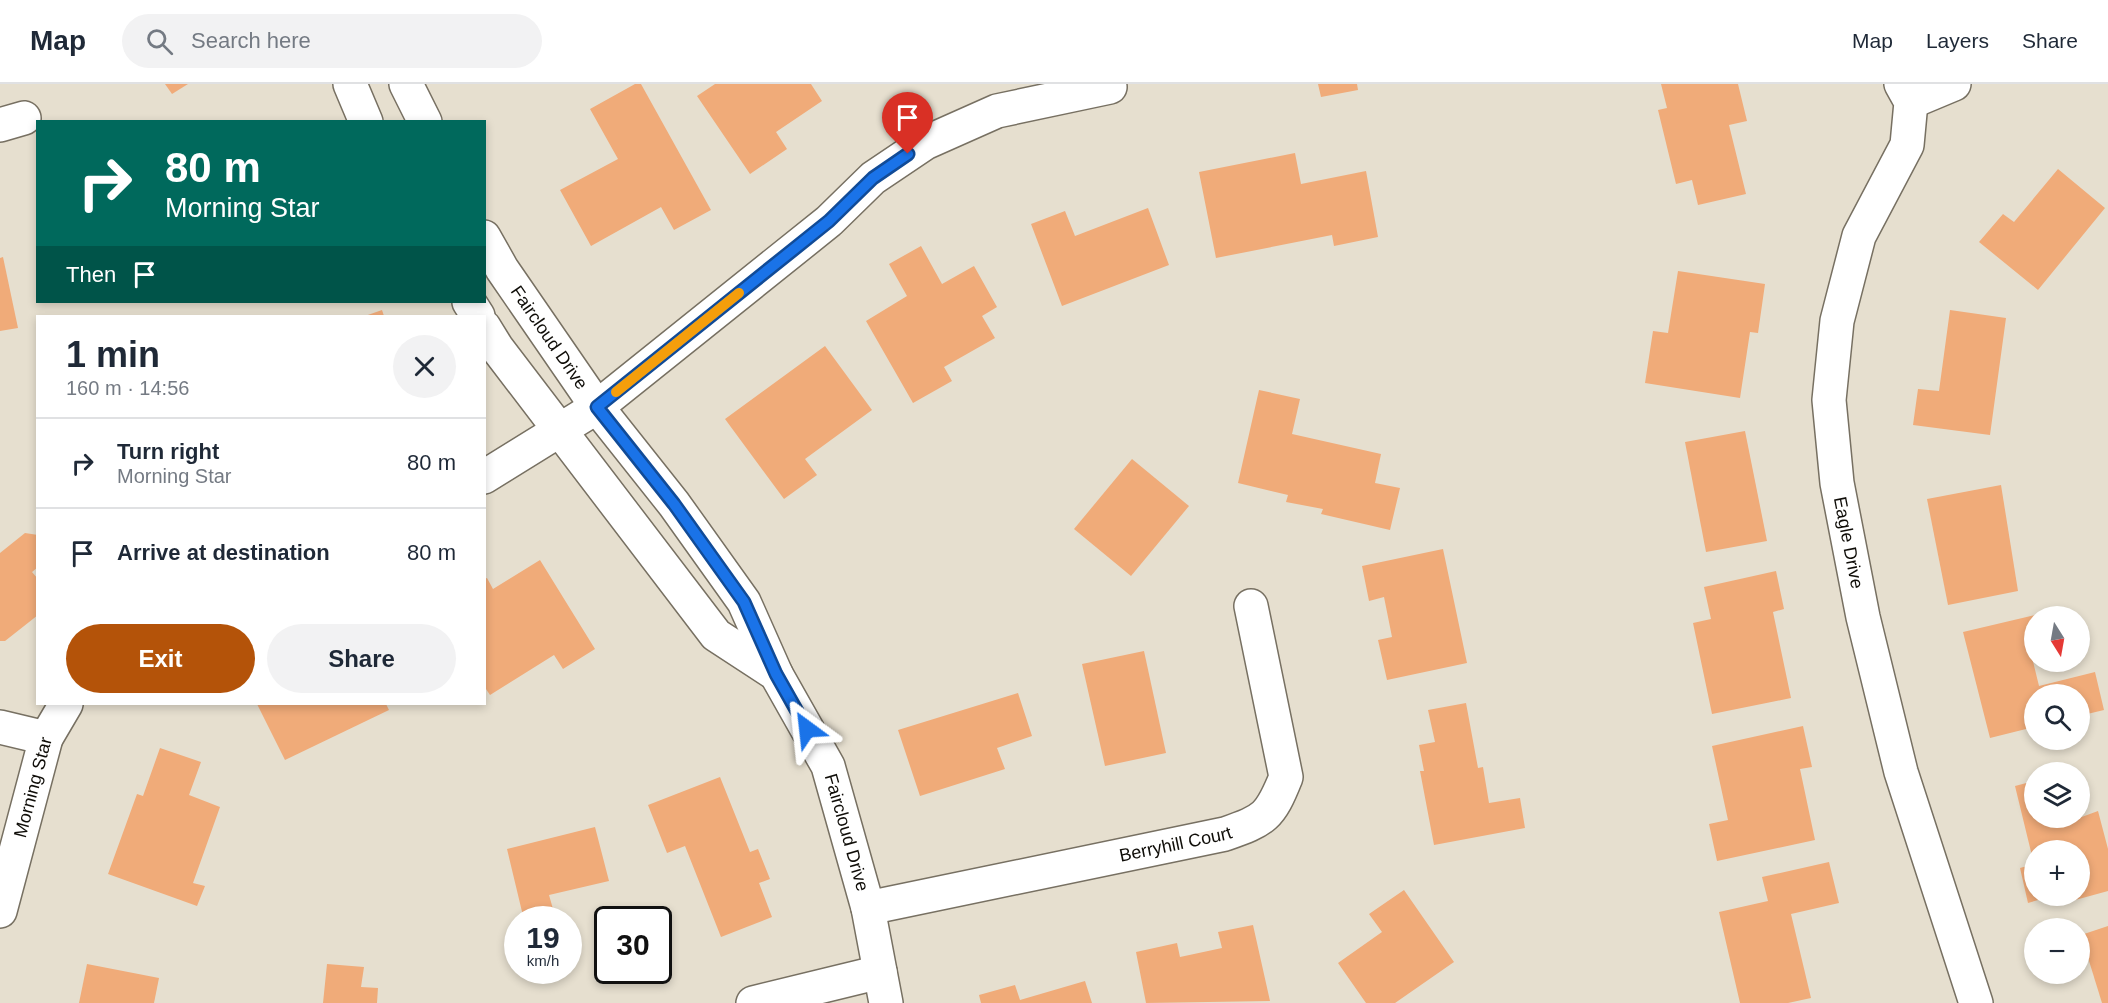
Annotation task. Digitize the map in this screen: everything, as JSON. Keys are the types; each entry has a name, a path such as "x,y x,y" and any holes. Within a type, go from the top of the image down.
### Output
{"street":[{"path":"350,84 365,120"},
{"path":"406,84 424,120"},
{"path":"1906,93 1954,84"},
{"path":"486,476 597,407 829,221 873,178 926,143 997,111 1110,87"},
{"name":"Eagle Drive","path":"1906,93 1907,145 1859,236 1836,321 1829,400 1837,483 1863,617 1901,772 1976,1003"},
{"name":"Faircloud Drive","path":"486,241 502,269 597,407 674,504 744,602 776,674 828,766 868,908 883,987"},
{"name":"Faircloud Drive","path":"486,330 497,348 716,635 776,674"},
{"name":"Berryhill Court","path":"868,908 1225,834 1260,821 1276,803 1286,777 1251,606"},
{"name":"Morning Star","path":"0,911 46,738 65,705"},
{"path":"0,727 46,738"},
{"path":"753,1003 883,987"}],"building":[{"path":"165,84 188,84 172,94"},
{"path":"635,84 641,84 711,210 674,230 661,207 591,246 560,190 618,159 590,109"},
{"path":"715,84 811,84 822,101 776,132 787,149 750,174 697,96"},
{"path":"1318,84 1357,84 1358,90 1321,97"},
{"path":"1661,84 1738,84 1747,121 1729,125 1746,194 1698,205 1692,180 1676,184 1658,110 1667,108"},
{"path":"1295,153 1301,184 1366,171 1378,237 1334,246 1332,235 1216,258 1199,172"},
{"path":"2058,169 2105,208 2038,290 1979,242 2003,214 2014,222"},
{"path":"1148,208 1169,265 1062,306 1031,224 1065,211 1075,236"},
{"path":"921,246 942,284 974,266 997,307 982,316 995,338 944,367 952,381 913,403 866,321 907,296 889,264"},
{"path":"3,257 18,328 0,331 0,258"},
{"path":"1678,271 1765,284 1758,333 1750,332 1740,398 1645,383 1653,331 1668,333"},
{"path":"382,310 384,315 368,315"},
{"path":"1950,310 2006,318 1990,435 1913,425 1918,389 1939,391"},
{"path":"825,346 872,410 805,459 817,475 784,499 725,419"},
{"path":"1259,390 1300,399 1292,434 1381,454 1375,483 1400,488 1390,530 1321,514 1323,509 1286,502 1288,495 1238,483"},
{"path":"1745,431 1767,541 1706,552 1685,442"},
{"path":"1132,459 1189,506 1131,576 1074,529"},
{"path":"2001,485 2018,591 1948,605 1927,499"},
{"path":"25,533 36,535 36,569 32,572 36,577 36,617 5,641 0,641 0,553"},
{"path":"1443,549 1467,663 1387,680 1378,640 1392,637 1384,597 1369,601 1362,566"},
{"path":"540,560 595,649 563,669 554,655 490,695 486,689 486,578 493,589"},
{"path":"1776,571 1784,609 1773,612 1791,698 1712,714 1693,623 1711,619 1704,587"},
{"path":"2024,618 2024,672 2036,672 2039,684 2024,684 2024,730 1990,738 1963,632"},
{"path":"1144,651 1166,753 1105,766 1082,664"},
{"path":"2095,672 2104,710 2090,713 2090,684 2047,684"},
{"path":"1018,693 1032,736 997,748 1005,769 920,796 898,730"},
{"path":"1466,703 1478,768 1483,767 1489,803 1520,798 1525,828 1434,845 1420,771 1424,771 1419,745 1435,742 1428,710"},
{"path":"258,705 386,705 389,710 285,760"},
{"path":"1803,726 1812,767 1800,769 1815,840 1717,861 1709,824 1728,820 1712,746"},
{"path":"160,748 201,762 189,795 220,807 193,883 205,886 197,906 108,874 137,794 143,796"},
{"path":"720,777 750,852 758,849 770,879 759,883 772,917 721,937 685,846 667,853 648,805"},
{"path":"2024,784 2024,823 2015,786"},
{"path":"2098,811 2108,849 2108,891 2090,896 2090,840 2028,840 2025,828 2090,828 2090,814"},
{"path":"595,827 609,881 549,895 552,906 521,906 507,849"},
{"path":"1829,862 1839,903 1791,914 1811,998 1788,1003 1740,1003 1719,912 1768,901 1762,877"},
{"path":"2024,867 2024,886 2020,868"},
{"path":"1404,890 1454,962 1395,1003 1366,1003 1338,963 1382,932 1369,914"},
{"path":"1253,925 1270,1001 1146,1003 1136,952 1177,943 1180,957 1222,948 1218,932"},
{"path":"2108,926 2108,1003 2102,1003 2090,964 2090,932"},
{"path":"87,964 159,978 154,1003 79,1003"},
{"path":"327,964 364,967 361,987 378,988 377,1003 323,1003"},
{"path":"1085,981 1092,1003 981,1003 979,995 1015,985 1020,1000"}],"slow traffic":[{"path":"616,392 739,293"}],"route":[{"path":"807,729 776,674 744,602 674,504 597,407 829,221 873,178 908,154"}]}
